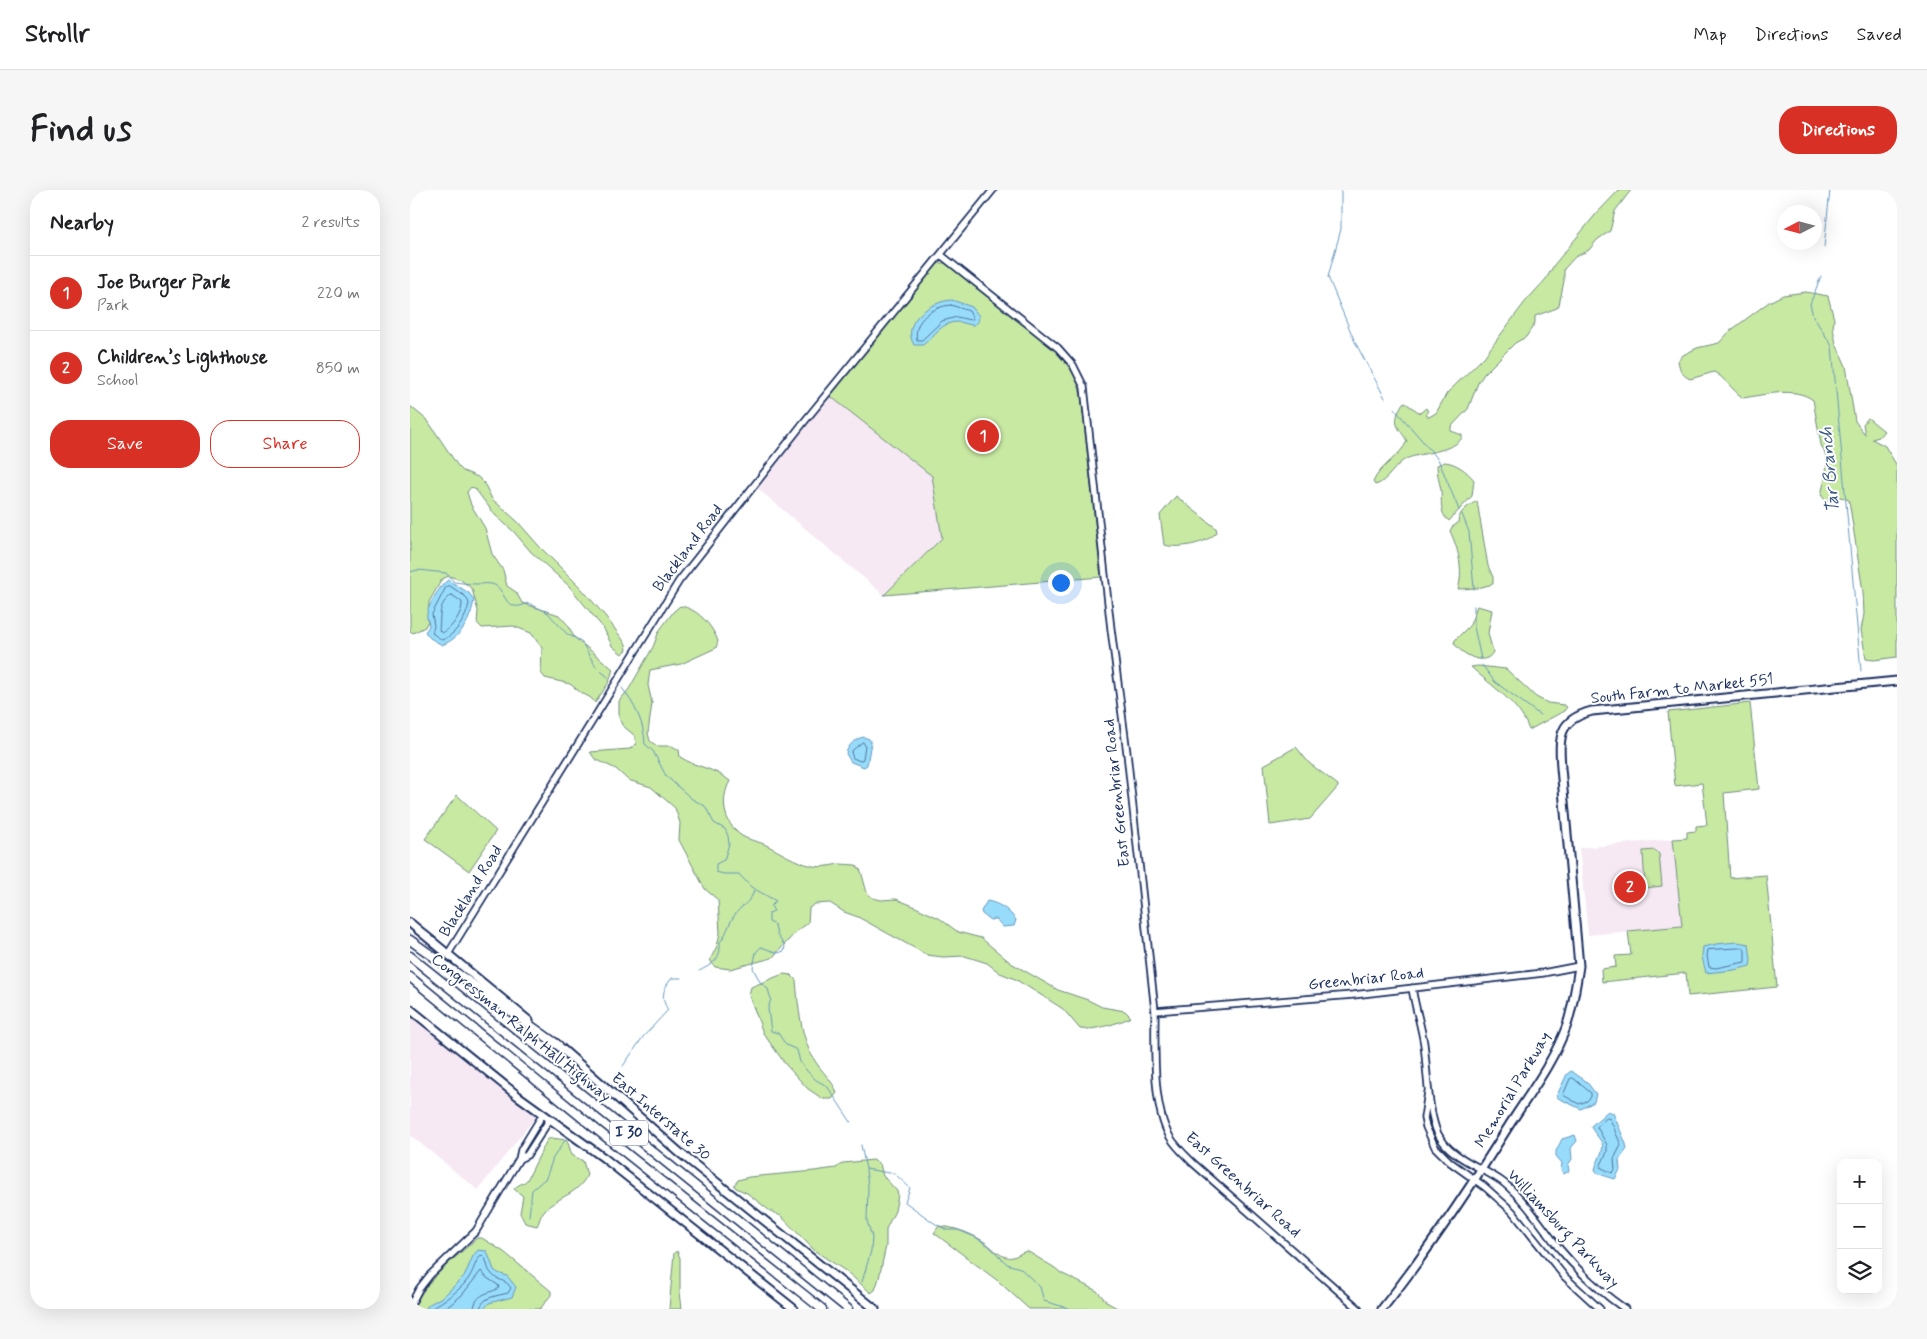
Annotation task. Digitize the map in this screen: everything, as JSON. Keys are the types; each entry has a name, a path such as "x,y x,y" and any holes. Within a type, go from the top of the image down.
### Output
{"highway":[{"path":"410,940 558,1045"},
{"name":"Congressman Ralph Hall Highway","path":"410,956 848,1309"},
{"name":"Congressman Ralph Hall Highway","path":"410,977 597,1130 822,1309"}],"main road":[{"name":"South Farm to Market 551","path":"1579,966 1560,749 1560,738 1568,722 1579,715 1592,711 1897,681"},
{"name":"East Interstate 30","path":"410,923 558,1045 680,1152 875,1309"},
{"name":"Memorial Parkway","path":"1475,1180 1558,1046 1575,995 1579,966"},
{"path":"410,1008 518,1096 604,1158 794,1309"},
{"path":"1382,1309 1412,1272 1475,1180"}],"street":[{"name":"Blackland Road","path":"448,954 679,581 804,422 993,190"},
{"name":"East Greenbriar Road","path":"941,255 1058,348 1073,365 1084,387 1155,1011 1154,1030 1158,1098 1162,1119 1170,1137 1193,1163 1359,1309"},
{"name":"Greenbriar Road","path":"1155,1011 1344,996 1543,973 1579,966"},
{"path":"1412,988 1422,1032 1428,1085"},
{"name":"Williamsburg Parkway","path":"1428,1085 1433,1122 1444,1142 1463,1159 1482,1168 1517,1195 1534,1213 1580,1272 1604,1295 1625,1309"},
{"name":"Williamsburg Parkway","path":"1428,1085 1424,1118 1430,1137 1442,1154 1512,1211 1565,1278 1600,1309"},
{"path":"520,1160 521,1150 543,1114"},
{"path":"410,1306 419,1289 430,1275 476,1231 520,1160 527,1155 550,1119"}],"shaded area":[{"path":"830,396 932,475 942,538 884,595 757,488"},
{"path":"1673,839 1682,926 1588,935 1579,848"},
{"path":"410,1015 537,1115 478,1190 410,1135"}],"green space":[{"path":"1619,190 1631,190 1615,211 1610,231 1597,240 1589,250 1575,257 1564,269 1564,281 1557,308 1535,316 1535,323 1526,337 1515,343 1484,374 1478,383 1468,409 1451,427 1451,431 1462,435 1462,438 1445,449 1408,458 1399,464 1383,481 1375,485 1373,482 1376,476 1400,452 1407,441 1398,428 1396,421 1403,403 1420,413 1426,408 1428,412 1426,415 1429,417 1436,413 1447,393 1484,357 1525,302 1546,279 1554,265 1596,214"},
{"path":"940,263 946,263 1056,349 1072,370 1081,395 1101,577 884,595 942,538 932,476 830,396 935,266"},
{"path":"1806,292 1828,296 1834,319 1833,328 1836,344 1846,366 1855,421 1865,435 1863,424 1868,418 1884,431 1879,437 1872,439 1885,446 1897,466 1897,657 1874,660 1866,659 1861,630 1864,614 1863,592 1849,500 1841,497 1826,501 1821,495 1826,474 1827,458 1821,445 1813,400 1797,393 1788,392 1743,398 1722,377 1714,372 1690,379 1683,374 1678,361 1683,355 1697,348 1719,343 1730,331 1769,302 1783,295"},
{"path":"410,406 428,421 458,466 463,471 478,477 484,483 492,499 517,521 581,588 626,644 627,650 622,654 612,646 604,629 569,586 531,552 514,532 495,515 476,490 471,487 467,492 471,505 485,528 492,554 503,570 507,586 516,592 522,603 559,615 568,625 574,637 613,669 609,682 595,703 591,698 570,684 545,678 541,673 542,648 531,633 513,626 482,628 477,623 478,611 472,589 461,580 449,576 442,579 429,602 428,621 425,627 413,633 410,631"},
{"path":"1445,462 1461,468 1474,480 1472,496 1449,521 1442,511 1437,468 1437,465"},
{"path":"1176,496 1216,528 1217,532 1207,540 1185,546 1164,545 1160,515"},
{"path":"1477,501 1488,566 1493,577 1493,584 1478,588 1458,589 1460,582 1459,559 1450,531 1458,523 1458,519 1464,510"},
{"path":"680,606 692,610 703,618 712,629 718,641 716,648 681,664 650,670 648,685 652,703 648,733 650,741 657,746 672,746 679,750 680,757 724,776 730,781 724,803 727,818 736,831 744,837 813,866 856,865 861,871 867,893 873,898 881,900 896,899 911,905 939,918 958,932 981,938 1011,963 1058,990 1102,1007 1125,1011 1131,1017 1106,1026 1080,1029 1063,1009 1015,979 1000,973 987,963 965,956 943,957 927,955 830,903 815,904 809,908 808,923 796,932 772,958 730,969 715,967 710,960 717,946 720,933 718,900 705,889 679,840 680,823 675,808 651,787 628,780 616,769 595,759 590,752 630,749 636,744 635,736 622,725 619,718 619,701 629,689 653,647 659,631"},
{"path":"1477,606 1492,610 1488,633 1493,652 1485,659 1473,658 1467,655 1454,643 1470,625"},
{"path":"1471,667 1506,669 1536,697 1548,703 1567,707 1564,711 1529,730 1525,720 1512,703"},
{"path":"1750,703 1759,789 1724,793 1730,878 1766,875 1777,987 1688,996 1686,973 1602,982 1601,969 1616,967 1615,956 1631,955 1628,931 1682,926 1673,839 1687,838 1687,832 1696,831 1696,826 1707,825 1702,783 1675,786 1668,712"},
{"path":"1296,747 1309,763 1338,785 1338,787 1310,819 1270,825 1264,765"},
{"path":"457,795 496,831 469,871 425,839"},
{"path":"1655,850 1659,854 1662,886 1645,888 1643,851"},
{"path":"783,974 791,975 796,980 801,1022 806,1043 810,1053 837,1093 832,1099 823,1099 808,1089 786,1065 763,1033 749,995 751,987"},
{"path":"551,1138 567,1140 572,1155 583,1161 587,1175 578,1187 544,1211 537,1226 525,1223 520,1213 523,1196 514,1189 527,1180 547,1140"},
{"path":"873,1160 880,1164 883,1176 897,1191 898,1195 895,1211 886,1229 886,1246 879,1278 875,1290 871,1293 847,1272 815,1251 781,1216 770,1211 734,1185 738,1180 749,1177 836,1168 843,1163"},
{"path":"939,1226 973,1235 1005,1256 1013,1257 1027,1251 1061,1273 1097,1291 1108,1303 1119,1309 1029,1309 998,1281 934,1233"},
{"path":"477,1238 482,1238 504,1252 551,1291 551,1295 540,1309 414,1309 419,1298 433,1279"},
{"path":"677,1251 680,1258 682,1309 669,1309 674,1253"}],"water":[{"path":"952,300 972,307 979,316 978,322 974,325 957,322 947,324 923,345 914,345 911,328 920,314 936,304"},
{"path":"448,580 469,593 474,600 468,621 460,633 442,645 430,638 425,632 429,626 427,616 430,605"},
{"path":"864,737 871,742 867,765 864,767 851,762 846,754 852,743"},
{"path":"987,901 1000,905 1010,913 1016,920 1014,926 1003,927 996,919 990,920 982,914 981,911"},
{"path":"1737,942 1749,944 1750,966 1706,973 1702,957 1703,947"},
{"path":"1571,1071 1586,1081 1596,1094 1594,1102 1581,1109 1558,1098 1557,1095 1567,1074"},
{"path":"1608,1111 1613,1113 1627,1149 1619,1160 1620,1170 1615,1179 1599,1174 1595,1170 1603,1146 1591,1126"},
{"path":"1575,1135 1577,1141 1571,1148 1572,1159 1568,1165 1569,1171 1564,1174 1561,1170 1562,1163 1556,1156 1556,1151 1562,1139"},
{"path":"478,1250 487,1251 494,1270 507,1276 516,1287 512,1297 489,1303 484,1309 426,1309 428,1305 444,1296 465,1275 473,1256"}],"waterway":[{"path":"1341,190 1341,229 1328,277 1355,342 1385,398"},
{"name":"Tar Branch","path":"1824,247 1830,190"},
{"name":"Tar Branch","path":"1821,276 1810,304 1813,316 1832,346 1861,671"},
{"path":"1393,407 1438,459 1459,510"},
{"path":"1462,514 1469,532 1474,589"},
{"path":"410,572 418,570 446,573 454,582 491,584 496,586 509,603 514,606 528,603 547,612 567,634 581,641 596,667 608,677"},
{"path":"1474,606 1474,627 1481,659"},
{"path":"1482,665 1495,682 1540,715"},
{"path":"622,688 638,714 643,728 645,744 653,751 666,776 692,799 705,806 714,823 725,829 729,844 724,860 716,864 716,872 739,874 751,887 776,901 771,906 774,911 769,913 769,922 775,925 777,935 785,946 784,951 778,953 761,947 756,952 753,968 760,982 768,989 771,999 768,1009 771,1031 778,1033 786,1045 797,1050 800,1062 816,1080 827,1086 851,1122"},
{"path":"699,971 715,961 719,953 720,942 732,919 751,898 754,890"},
{"path":"623,1066 643,1037 668,1010 663,997 669,982 672,978 681,978"},
{"path":"529,1216 532,1190 546,1178 553,1158 568,1136"},
{"path":"861,1145 866,1169 895,1174 910,1188 905,1202 937,1225 947,1230 958,1230 975,1237 989,1246 1007,1264 1020,1268 1040,1287 1044,1301 1071,1309"},
{"path":"862,1282 871,1251 872,1237 867,1221 868,1186 866,1170"}],"place":[{"name":"Joe Burger Park","path":"983,436"},
{"name":"Children’s Lighthouse","path":"1630,887"}]}
